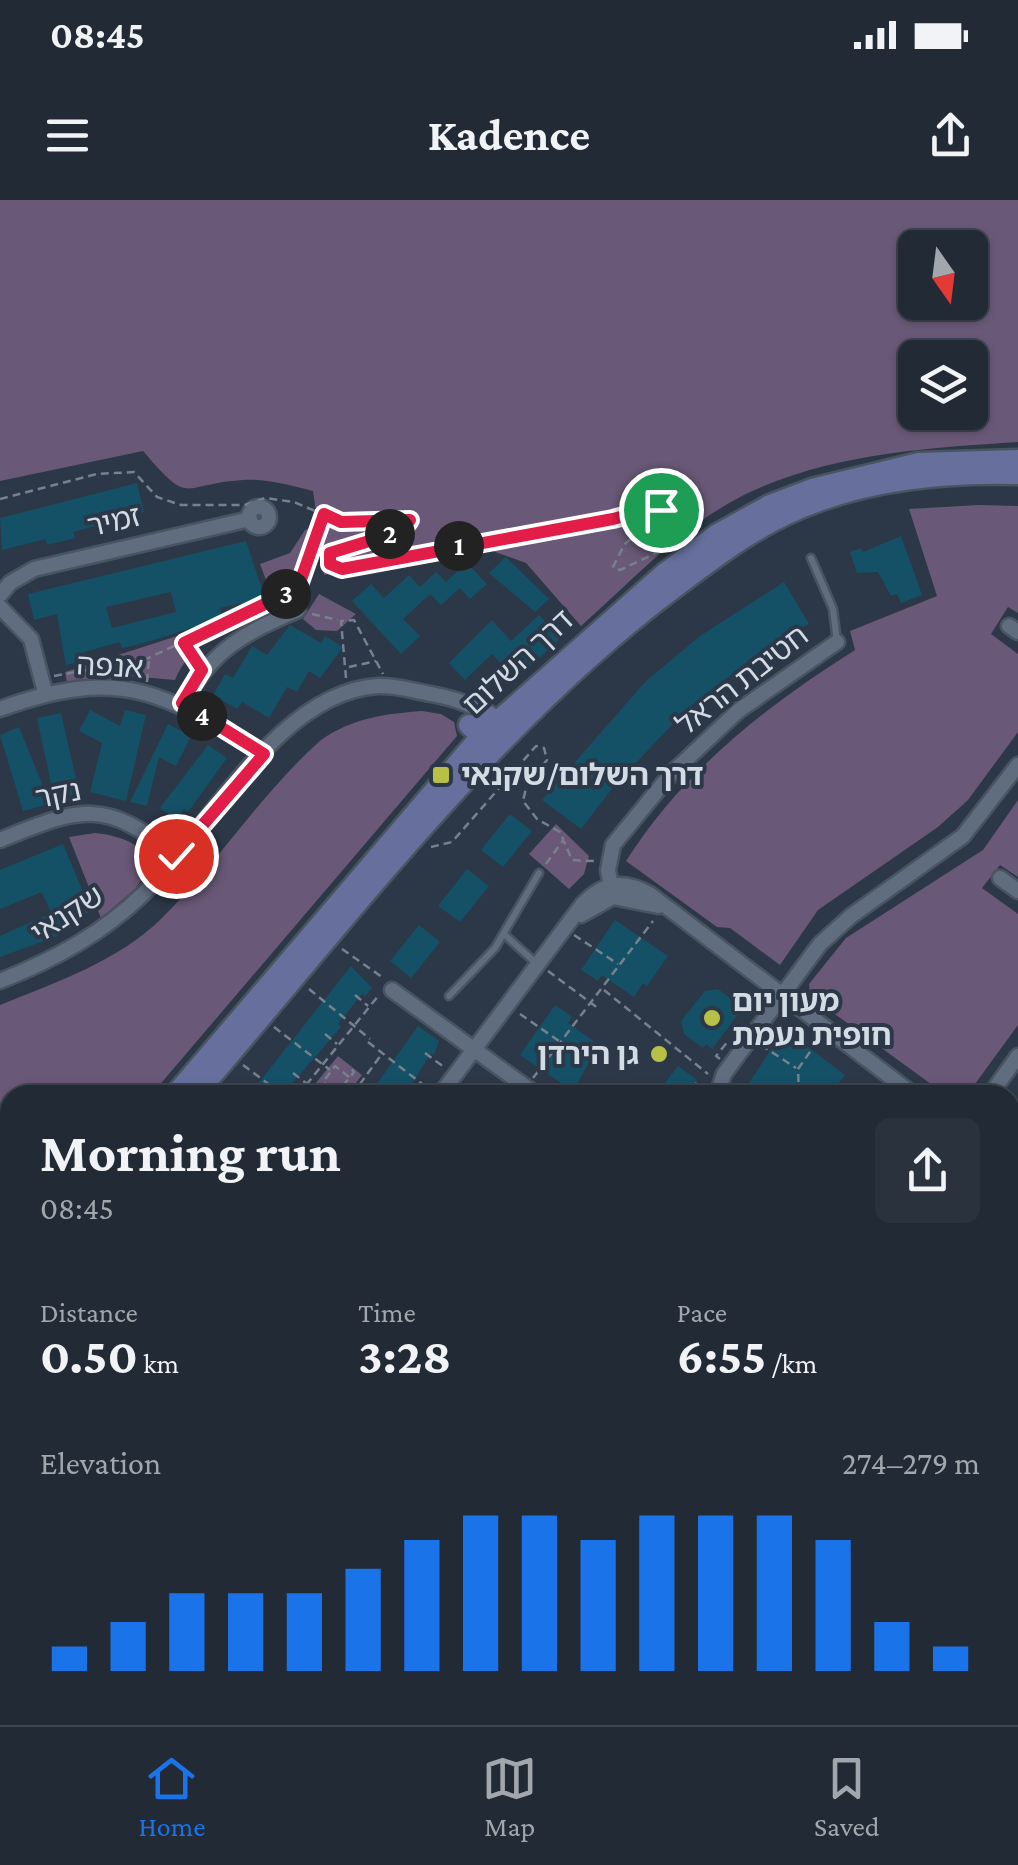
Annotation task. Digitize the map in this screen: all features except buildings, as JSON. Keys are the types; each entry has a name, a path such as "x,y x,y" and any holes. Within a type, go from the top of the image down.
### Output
{"street":[{"name":"דרך השלום","path":"184,1085 486,727 664,572 716,535 770,505 889,468 956,460 1018,460"},
{"name":"דרך השלום","path":"203,1085 486,727 581,664 737,540 777,518 817,501 922,476 1018,474"},
{"name":"זמיר","path":"0,595 10,583 34,569 250,520"},
{"path":"0,606 31,639 44,686"},
{"path":"182,703 202,670 227,645 298,610"},
{"name":"חטיבת הראל","path":"612,891 608,866 615,842 670,774 738,711 837,642"},
{"name":"אנפה","path":"0,709 44,686 146,693 182,703 264,754"},
{"name":"שקנאי","path":"0,981 96,932 140,896 304,714 354,690 404,687 434,695 486,727"},
{"path":"716,1085 820,944 851,916 963,836 1018,765"},
{"name":"נקר","path":"0,840 72,814 107,814 140,826 176,856"},
{"path":"1000,878 1018,890"},
{"path":"441,1085 589,897 638,888 901,1085"},
{"path":"387,988 524,1085"},
{"path":"997,1085 1018,1056"}],"lane":[{"name":"חטיבת הראל","path":"811,558 833,609 837,642"},
{"path":"449,996 504,935 539,873"},
{"path":"504,935 538,964"}],"path":[{"path":"0,499 98,474 134,472 157,497 180,505 245,505 265,498 294,502 341,522 403,518 411,523 402,531 332,552 330,564 339,569 613,519 657,507 660,512 624,545 614,569 678,545"},
{"path":"44,686 150,658 298,588 324,514"},
{"path":"298,610 341,621 354,620 378,660 348,668 341,621"},
{"path":"184,643 202,670"},
{"path":"146,693 150,658"},
{"path":"431,847 452,842 536,746 544,748 547,760 527,784 523,802 564,838 572,860 600,861"},
{"path":"539,873 564,838"},
{"path":"535,1085 560,1042 664,907"},
{"path":"566,930 619,964"},
{"path":"294,1073 307,1084 387,988 342,949"},
{"path":"538,964 600,1009"},
{"path":"308,988 382,1053 425,1085"},
{"path":"602,988 654,1028 653,1034 713,1078"},
{"path":"355,996 370,1007"},
{"path":"506,1004 560,1042"},
{"path":"645,1021 651,1014"},
{"path":"274,1027 331,1071"},
{"path":"798,1085 798,1069 828,1027"},
{"path":"324,1034 338,1045"},
{"path":"751,1037 798,1069"},
{"path":"359,1085 382,1053"},
{"path":"425,1053 445,1068"},
{"path":"242,1064 270,1085"},
{"path":"327,1085 323,1082 335,1066 349,1078"},
{"path":"343,1085 354,1072 350,1066"}],"shaded area":[{"path":"0,200 1018,200 1018,442 877,456 774,482 698,523 581,626 526,563 456,538 324,575 320,547 307,587 215,635 185,662 175,680 129,676 67,682 65,672 221,622 272,596 260,564 290,553 305,530 318,525 313,491 251,480 187,488 170,480 143,451 0,481"},
{"path":"1018,506 1018,613 1008,607 991,634 1018,654 1018,732 968,800 938,827 818,910 780,965 730,928 717,927 626,861 673,798 728,743 855,650 850,631 937,596 909,509"},
{"path":"319,594 356,614 337,631 316,630 303,619"},
{"path":"441,714 454,722 457,736 160,1085 0,1085 0,1005 126,947 182,897 279,782 321,740 369,718"},
{"path":"1018,800 1018,877 1000,865 982,888 1018,914 1018,1025 974,1085 932,1085 817,1001 810,994 809,984 846,938 983,850"},
{"path":"556,824 589,856 584,874 569,889 529,854"},
{"path":"95,833 136,846 152,865 135,889 101,918 69,837"},
{"path":"338,1056 362,1075 354,1085 315,1084"}],"place":[{"name":"דרך השלום/שקנאי","path":"441,775"},
{"name":"מעון יום חופית נעמת","path":"712,1018"},
{"name":"גן הירדן","path":"659,1054"}],"route":[{"path":"176,856 264,754 182,703 202,670 184,643 298,588 324,514 341,522 410,520 402,531 330,553 330,564 342,569 613,519 657,507 661,510"}]}
